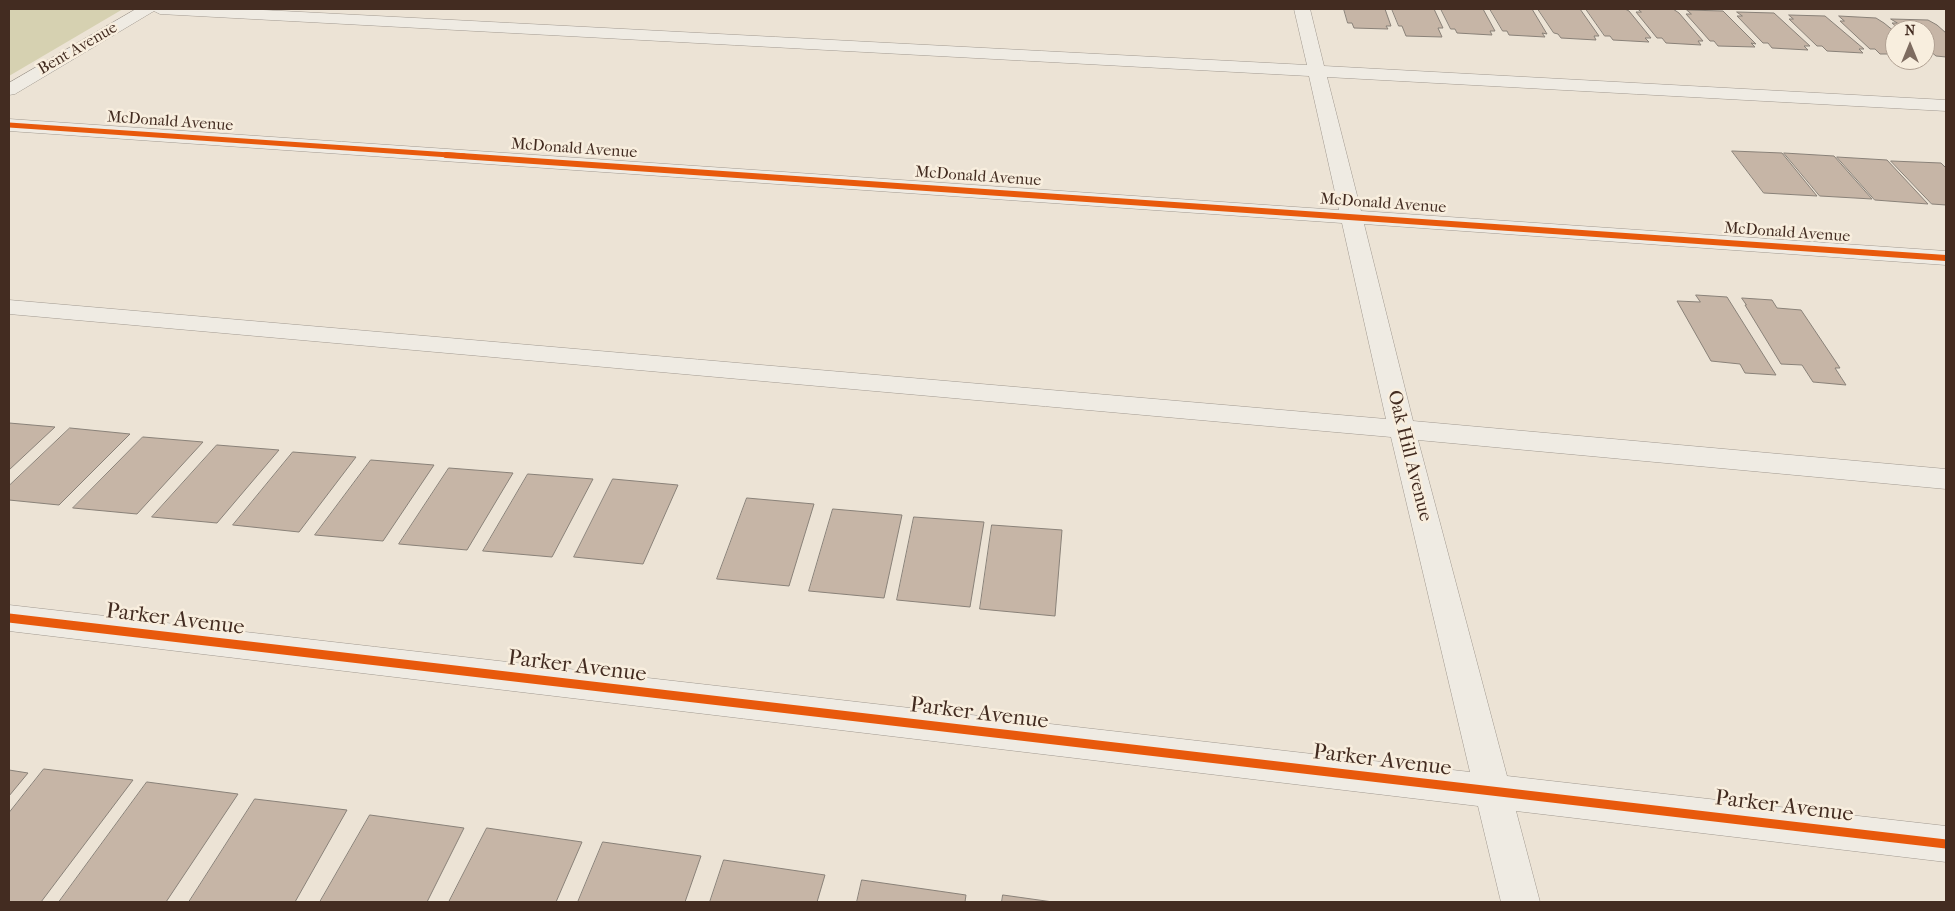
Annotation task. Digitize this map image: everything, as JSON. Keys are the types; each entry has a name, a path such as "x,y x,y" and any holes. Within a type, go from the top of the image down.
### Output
{"street":[{"name":"Bent Avenue","path":"9,90 146,9"},
{"path":"160,9 1946,104"},
{"name":"Oak Hill Avenue","path":"1302,9 1402,429 1520,902"},
{"name":"McDonald Avenue","path":"9,125 1946,258"},
{"path":"9,308 1402,429 1946,479"},
{"name":"Parker Avenue","path":"9,618 1946,844"}],"shaded area":[{"path":"9,9 123,9 9,76"}],"building":[{"path":"1344,9 1385,9 1391,26 1386,26 1388,29 1354,28 1352,23 1348,23"},
{"path":"1392,9 1434,9 1443,28 1438,28 1442,37 1406,36 1402,26 1399,26"},
{"path":"1441,9 1483,9 1495,31 1490,31 1492,35 1457,33 1455,29 1451,29"},
{"path":"1490,9 1532,9 1547,34 1542,33 1545,37 1509,35 1507,31 1503,31"},
{"path":"1538,9 1580,9 1599,36 1594,36 1596,40 1561,38 1558,34 1554,33"},
{"path":"1586,9 1625,9 1629,11 1651,38 1645,38 1649,42 1613,40 1610,36 1605,36"},
{"path":"1638,9 1673,9 1679,13 1703,41 1698,41 1701,45 1666,43 1662,38 1657,38 1636,12 1641,12"},
{"path":"1687,10 1723,11 1756,44 1751,43 1755,47 1718,46 1714,41 1710,41 1686,14 1691,14"},
{"path":"1737,12 1774,13 1810,46 1804,46 1808,50 1772,48 1768,43 1763,43 1737,16 1742,16"},
{"path":"1789,15 1825,16 1864,49 1859,49 1863,53 1827,51 1822,46 1817,46 1789,19 1793,19"},
{"path":"1839,16 1876,18 1884,23 1885,54 1880,54 1875,49 1870,49 1840,21 1844,21"},
{"path":"1891,19 1928,20 1892,20"},
{"path":"1935,24 1946,33 1946,57 1936,56"},
{"path":"1732,151 1782,153 1817,196 1764,193"},
{"path":"1784,153 1834,156 1872,199 1820,196"},
{"path":"1837,157 1887,160 1928,204 1875,200"},
{"path":"1891,161 1941,163 1946,168 1946,205 1932,204"},
{"path":"1696,295 1727,297 1776,375 1745,373 1740,364 1711,361 1677,301 1700,302"},
{"path":"1742,298 1772,300 1777,308 1801,310 1840,368 1835,368 1846,385 1813,382 1802,365 1781,364"},
{"path":"9,423 55,427 9,470"},
{"path":"70,428 130,434 59,505 9,500 9,486"},
{"path":"143,437 203,442 137,514 73,508"},
{"path":"217,445 279,450 217,523 152,517"},
{"path":"293,452 356,457 299,532 233,525"},
{"path":"371,460 434,465 383,541 315,535"},
{"path":"449,468 513,473 467,550 399,544"},
{"path":"528,474 593,479 552,557 483,551"},
{"path":"613,479 678,485 643,564 574,557"},
{"path":"747,498 814,504 789,586 717,579"},
{"path":"833,509 902,515 884,598 809,591"},
{"path":"914,517 984,522 970,607 897,600"},
{"path":"992,525 1062,530 1055,616 980,609"},
{"path":"44,769 133,780 41,902 9,902 9,813"},
{"path":"9,770 28,773 9,796"},
{"path":"147,782 238,794 166,902 59,902"},
{"path":"255,799 347,810 295,902 189,902"},
{"path":"370,815 464,828 427,902 320,902"},
{"path":"487,828 582,842 556,902 449,902"},
{"path":"603,842 701,856 685,902 578,902"},
{"path":"724,860 825,875 817,902 710,902"},
{"path":"862,880 966,895 965,902 857,902"},
{"path":"1003,895 1053,902 1002,902"}],"cycle path":[{"path":"9,125 1946,258"},
{"path":"9,618 1946,844"}]}
